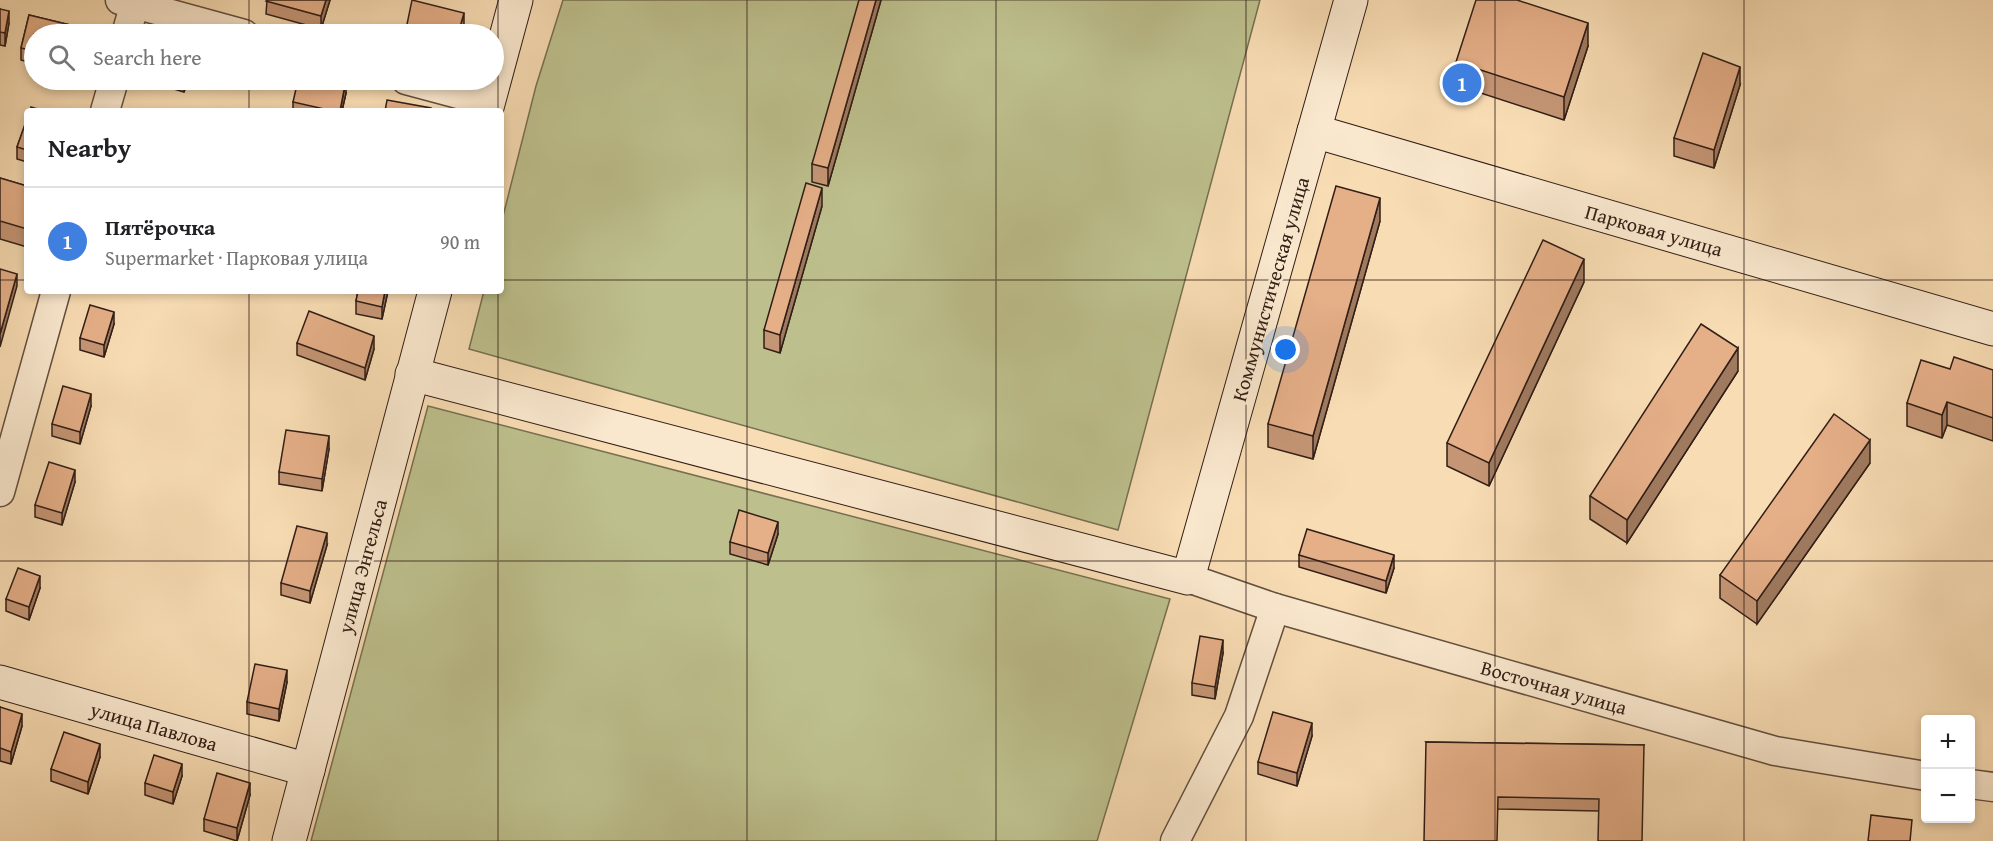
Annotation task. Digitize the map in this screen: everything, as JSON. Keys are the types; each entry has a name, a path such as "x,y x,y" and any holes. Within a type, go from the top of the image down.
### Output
{"street":[{"path":"504,44 516,0"},
{"name":"Коммунистическая улица","path":"1188,578 1351,0"},
{"path":"127,24 130,1 209,24"},
{"path":"106,108 111,90"},
{"path":"436,90 487,107 492,90"},
{"name":"Парковая улица","path":"1314,131 1993,328"},
{"path":"0,492 6,445 55,294"},
{"name":"улица Энгельса","path":"289,841 434,294"},
{"path":"412,374 1188,578"},
{"name":"Восточная улица","path":"1188,578 1275,608 1775,751 1921,775"},
{"path":"1175,841 1239,716 1275,608"},
{"name":"улица Павлова","path":"0,682 308,770"},
{"path":"1975,785 1993,787"}],"green space":[{"path":"563,0 1260,0 1118,530 469,349 483,294 504,294 504,212 536,86"},
{"path":"428,406 1170,599 1097,841 311,841"}],"building":[{"path":"267,0 326,0 321,16"},
{"path":"412,0 464,13 461,24 407,24"},
{"path":"859,0 876,0 828,168 812,164"},
{"path":"1476,0 1517,0 1588,23 1564,97 1456,62"},
{"path":"0,9 9,11 5,33 0,32"},
{"path":"29,15 66,24 27,24"},
{"path":"1703,53 1740,67 1714,150 1674,138"},
{"path":"296,90 344,90 341,108 320,108 293,102"},
{"path":"387,100 431,108 386,108"},
{"path":"24,127 24,149 17,147"},
{"path":"0,178 24,185 24,228 0,221"},
{"path":"806,183 822,188 780,335 764,330"},
{"path":"1336,186 1380,198 1313,436 1268,424"},
{"path":"1543,240 1584,259 1489,463 1447,443"},
{"path":"0,269 17,274 0,334"},
{"path":"357,294 384,294 382,307 356,301"},
{"path":"90,305 114,312 104,345 80,338"},
{"path":"309,311 374,336 365,368 297,343"},
{"path":"1701,324 1738,348 1627,520 1590,496"},
{"path":"1954,357 1993,370 1993,418 1947,402 1942,415 1907,403 1921,360 1950,369"},
{"path":"63,386 91,394 80,432 52,424"},
{"path":"1834,414 1870,440 1757,601 1720,575"},
{"path":"286,430 329,436 322,479 279,472"},
{"path":"49,462 75,470 62,513 35,505"},
{"path":"739,510 778,522 768,553 730,542"},
{"path":"297,526 327,533 310,591 281,583"},
{"path":"1307,529 1394,555 1386,581 1299,555"},
{"path":"18,568 40,576 29,607 6,599"},
{"path":"1200,636 1223,640 1215,687 1192,683"},
{"path":"255,664 287,670 279,709 247,702"},
{"path":"0,707 22,714 11,752 0,748"},
{"path":"1273,712 1312,723 1297,773 1258,762"},
{"path":"64,732 100,744 88,782 51,769"},
{"path":"1426,742 1644,745 1642,841 1598,841 1599,799 1498,797 1497,841 1424,841"},
{"path":"154,755 182,764 173,792 145,783"},
{"path":"217,773 250,783 237,828 204,819"},
{"path":"1871,815 1912,820 1910,841 1868,841"}],"place":[{"name":"Пятёрочка","path":"1462,83"}]}
